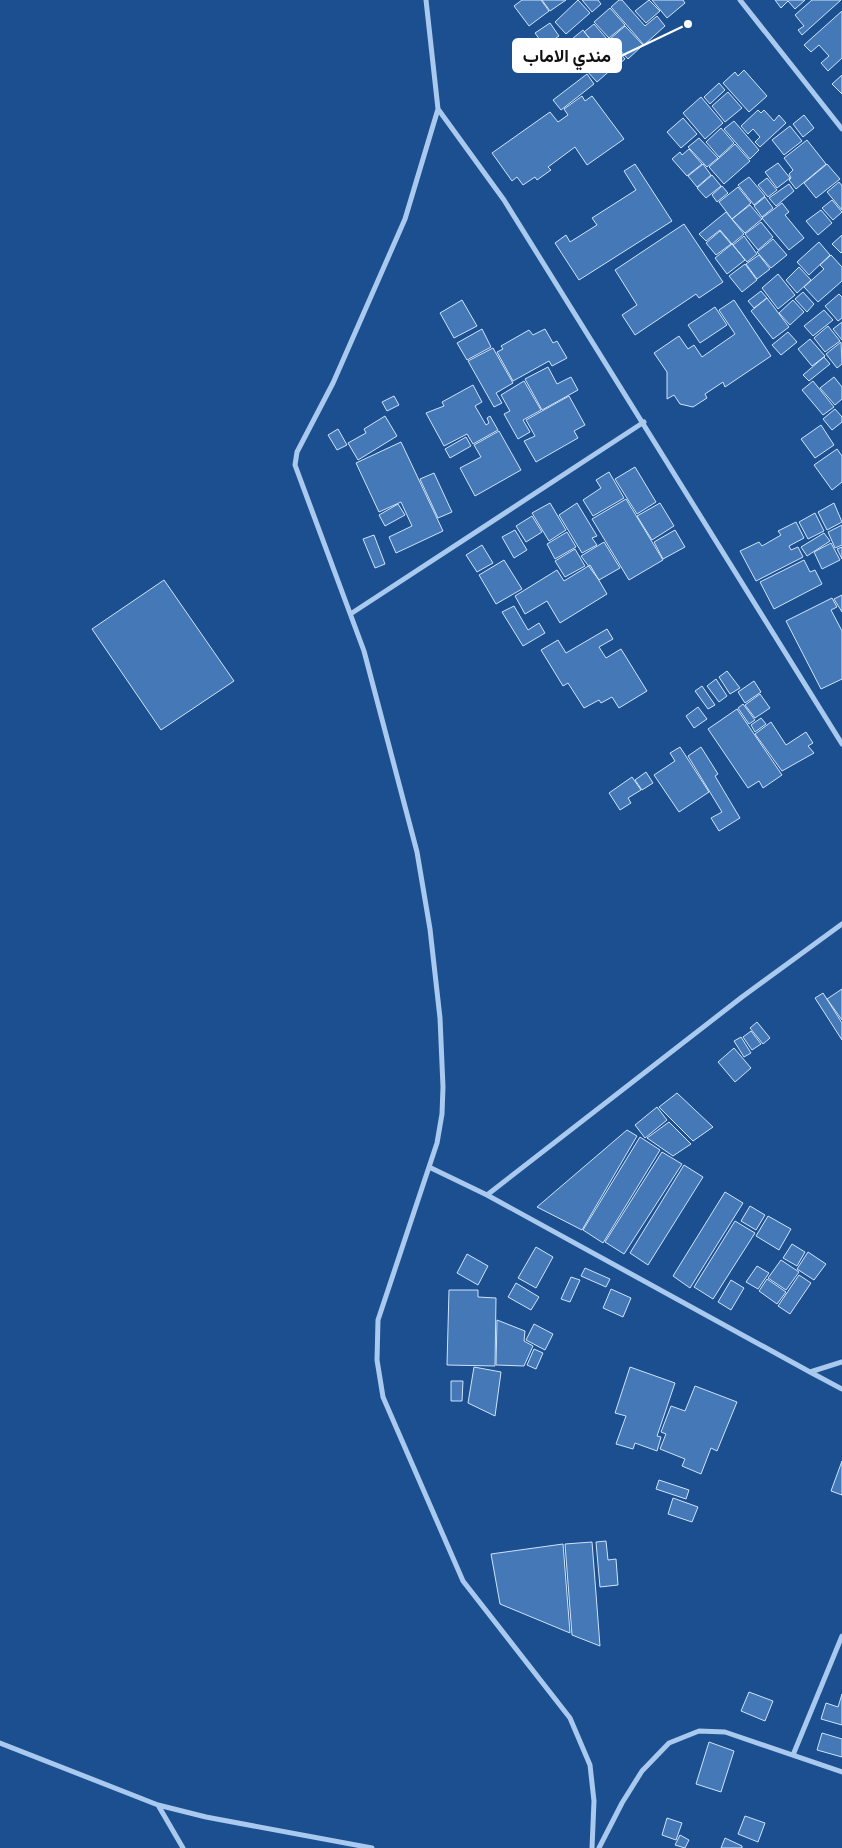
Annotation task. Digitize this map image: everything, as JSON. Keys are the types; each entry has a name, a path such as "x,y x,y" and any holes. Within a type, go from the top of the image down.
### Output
{"street":[{"path":"426,0 438,109 405,220 333,383 295,459 352,613 373,683 415,843 430,930 440,1018 443,1087 442,1114 437,1143 378,1320 376,1360 383,1397 463,1581 570,1718 590,1765 594,1801 592,1848"},
{"path":"740,0 842,129"},
{"path":"438,109 504,200 644,422 842,744"},
{"path":"352,613 644,422"},
{"path":"487,1195 742,997 842,924"},
{"path":"429,1166 487,1195 842,1389"},
{"path":"810,1372 842,1362"},
{"path":"793,1755 842,1636"},
{"path":"599,1848 622,1803 642,1771 669,1743 699,1731 725,1732 842,1772"},
{"path":"0,1744 158,1805 233,1823 372,1848"},
{"path":"158,1805 183,1848"}],"building":[{"path":"522,0 541,0 549,11 529,26 514,6"},
{"path":"542,0 566,0 550,11"},
{"path":"578,0 590,13 566,34 555,22"},
{"path":"582,0 598,0 601,4 592,12"},
{"path":"619,0 622,0 645,26 657,16 665,26 644,45 611,7"},
{"path":"649,0 660,11 646,23 635,11"},
{"path":"652,0 683,0 685,3 667,18"},
{"path":"775,0 805,0 795,9 788,1 781,8"},
{"path":"812,0 841,0 802,35 798,30 804,26 795,15"},
{"path":"610,8 625,25 609,38 594,22"},
{"path":"842,11 842,58 828,71 821,63 829,56 819,45 811,52 804,45"},
{"path":"550,23 559,36 544,46 535,33"},
{"path":"594,24 607,39 598,47 584,32"},
{"path":"625,26 643,45 628,59 610,39"},
{"path":"583,30 601,53 584,66 567,43"},
{"path":"609,40 625,59 616,67 599,49"},
{"path":"603,54 614,67 597,82 585,69"},
{"path":"744,70 767,96 749,112 723,83 735,72 738,76"},
{"path":"587,74 594,84 561,110 553,100"},
{"path":"842,75 842,94 832,84"},
{"path":"719,83 725,90 710,104 704,97"},
{"path":"728,92 742,108 725,122 712,106"},
{"path":"582,96 585,101 592,96 624,139 587,165 575,147 548,167 551,170 537,180 535,177 523,185 517,177 512,181 492,153 550,112 558,122 568,115 564,109"},
{"path":"701,97 723,123 705,139 683,113"},
{"path":"758,110 761,113 764,110 774,121 779,115 786,123 760,147 755,142 760,137 753,129 748,134 741,126"},
{"path":"804,115 814,128 803,137 793,124"},
{"path":"683,118 697,134 681,148 667,132"},
{"path":"734,121 759,150 750,159 724,129"},
{"path":"790,126 802,141 784,155 772,140"},
{"path":"721,128 734,143 719,157 706,142"},
{"path":"699,138 718,158 707,167 688,147"},
{"path":"807,140 826,164 796,189 789,180 791,178 789,174 793,170 784,158"},
{"path":"735,144 750,161 724,184 709,167"},
{"path":"689,149 702,164 687,176 672,159 680,152 682,155"},
{"path":"778,163 790,178 777,188 765,172"},
{"path":"635,164 672,221 579,280 555,243 566,235 570,242 597,225 592,218 636,190 624,171"},
{"path":"703,164 711,175 697,187 688,176"},
{"path":"827,164 840,179 816,198 804,183"},
{"path":"712,175 721,186 706,198 697,188"},
{"path":"749,177 765,196 754,205 738,185"},
{"path":"767,178 777,190 768,197 758,185"},
{"path":"839,182 842,186 842,210 827,192"},
{"path":"789,184 794,191 776,206 769,198"},
{"path":"722,186 728,193 717,202 712,195"},
{"path":"738,187 751,203 732,219 719,202"},
{"path":"765,197 773,208 762,217 754,206"},
{"path":"832,200 842,212 833,220 822,208"},
{"path":"782,203 789,212 785,215 804,238 789,250 762,218"},
{"path":"750,205 762,219 745,233 732,219"},
{"path":"821,210 832,223 818,235 806,221"},
{"path":"726,212 744,234 732,244 720,230 706,241 699,234"},
{"path":"761,222 773,237 758,250 745,234"},
{"path":"684,224 723,282 699,298 696,294 635,335 622,315 637,305 615,270"},
{"path":"720,231 731,244 716,255 706,243"},
{"path":"842,235 842,252 841,253 832,244"},
{"path":"744,236 757,254 747,262 733,245"},
{"path":"773,239 787,255 771,268 757,252"},
{"path":"819,242 830,255 809,275 797,262"},
{"path":"732,244 745,260 727,274 715,258"},
{"path":"759,255 770,269 757,279 746,264"},
{"path":"831,255 842,267 842,281 818,302 804,287 824,269 820,265"},
{"path":"745,264 757,280 742,292 729,276"},
{"path":"799,267 811,280 797,293 786,280"},
{"path":"778,274 795,295 778,309 762,288"},
{"path":"761,291 767,298 754,308 748,301"},
{"path":"803,292 814,304 807,312 795,299"},
{"path":"839,294 842,297 842,318 838,321 825,306"},
{"path":"767,298 789,327 773,339 751,311"},
{"path":"462,300 477,326 454,338 440,313"},
{"path":"734,300 771,356 725,387 723,382 705,394 707,398 693,407 680,404 674,395 667,399 667,372 654,353 679,336 688,349 694,345 702,357 735,334 719,310"},
{"path":"793,300 804,312 790,325 779,313"},
{"path":"715,307 727,325 700,343 688,325"},
{"path":"824,310 833,320 813,336 804,326"},
{"path":"842,322 842,340 833,329"},
{"path":"828,326 840,341 825,352 814,338"},
{"path":"482,329 491,347 467,360 457,343"},
{"path":"545,329 553,343 557,341 567,358 552,366 549,361 513,381 497,352 503,349 501,346 529,330 533,335"},
{"path":"788,332 797,342 781,355 772,345"},
{"path":"810,339 825,356 812,366 798,349"},
{"path":"841,342 842,364 837,368 826,354"},
{"path":"493,348 513,383 496,393 502,403 494,407 468,361"},
{"path":"824,357 830,364 809,381 803,375"},
{"path":"548,367 557,384 571,377 578,390 542,410 525,379"},
{"path":"834,377 842,387 842,399 835,405 820,388"},
{"path":"524,381 541,410 523,420 530,432 518,439 504,414 510,411 501,395"},
{"path":"813,381 834,407 823,415 802,390"},
{"path":"473,385 482,402 475,406 486,425 489,423 487,418 490,416 498,430 473,444 467,434 444,446 426,413 444,406 442,402"},
{"path":"394,396 399,405 387,411 382,402"},
{"path":"569,396 585,425 574,431 578,438 536,462 524,441 535,436 526,420"},
{"path":"835,409 842,417 842,422 832,430 823,419"},
{"path":"385,416 397,436 358,460 348,443 366,433 364,429"},
{"path":"821,425 834,445 815,458 801,439"},
{"path":"338,429 347,445 337,450 328,435"},
{"path":"499,431 521,470 475,496 460,468 481,457 474,445"},
{"path":"466,437 471,446 450,458 445,449"},
{"path":"401,442 443,531 396,553 389,537 412,526 401,502 379,512 356,463"},
{"path":"837,449 842,456 842,482 832,490 814,465"},
{"path":"635,467 656,502 637,514 615,479"},
{"path":"609,472 624,498 593,516 583,500 601,488 596,480"},
{"path":"434,473 452,512 438,518 420,479"},
{"path":"626,499 663,560 629,580 592,519"},
{"path":"550,503 566,530 549,541 532,513"},
{"path":"577,503 597,536 592,538 597,545 582,553 559,515"},
{"path":"660,503 674,526 652,540 637,516"},
{"path":"834,503 842,522 827,530 818,512"},
{"path":"398,504 405,515 385,526 379,515"},
{"path":"815,513 824,531 808,539 799,522"},
{"path":"532,516 542,532 526,542 516,526"},
{"path":"796,522 804,538 789,546 791,550 798,547 803,557 756,581 740,551 759,542 762,546 781,535 778,531"},
{"path":"842,525 842,545 835,548 828,532"},
{"path":"515,530 527,550 514,558 502,537"},
{"path":"675,530 685,547 663,559 654,542"},
{"path":"567,532 576,547 555,559 547,544"},
{"path":"824,533 830,541 807,556 801,547"},
{"path":"374,535 385,564 375,568 363,539"},
{"path":"604,542 620,568 599,580 581,556"},
{"path":"831,543 840,560 822,569 814,552"},
{"path":"482,545 493,563 477,572 466,555"},
{"path":"842,547 842,559 837,549"},
{"path":"575,549 585,566 565,577 555,561"},
{"path":"504,560 522,589 496,604 479,575"},
{"path":"804,560 810,572 815,570 822,584 774,609 760,582"},
{"path":"590,565 607,594 560,623 547,601 525,614 515,596 557,570 564,581"},
{"path":"164,580 234,681 161,730 92,629"},
{"path":"842,595 842,612 834,599"},
{"path":"832,598 837,607 831,610 842,631 842,679 821,689 786,621"},
{"path":"514,606 528,630 539,623 545,633 523,646 502,612"},
{"path":"607,629 613,639 599,647 606,658 621,649 647,691 619,708 612,697 601,703 599,700 584,708 568,683 563,686 541,650 558,640 566,653"},
{"path":"727,671 740,688 730,694 719,677"},
{"path":"716,679 727,696 719,702 707,686"},
{"path":"754,681 761,692 745,703 738,692"},
{"path":"702,686 715,705 708,709 695,691"},
{"path":"760,694 770,708 755,718 745,705"},
{"path":"743,704 755,720 749,724 738,708"},
{"path":"698,707 707,719 694,728 686,716"},
{"path":"737,709 782,775 763,788 759,781 748,788 708,729"},
{"path":"761,718 766,724 755,732 751,725"},
{"path":"771,722 786,745 806,732 813,743 808,746 814,753 782,771 755,734"},
{"path":"680,747 709,792 679,812 654,775 675,761 670,753"},
{"path":"701,747 718,774 715,776 740,818 719,831 711,818 722,812 688,756"},
{"path":"646,772 653,783 642,790 635,780"},
{"path":"632,777 641,790 628,798 631,803 620,810 609,793"},
{"path":"842,989 842,1020 827,999"},
{"path":"823,993 842,1023 842,1040 815,998"},
{"path":"757,1022 770,1038 763,1044 750,1028"},
{"path":"751,1031 761,1044 752,1050 743,1037"},
{"path":"741,1037 751,1053 744,1057 734,1041"},
{"path":"734,1048 751,1068 735,1082 718,1062"},
{"path":"677,1093 713,1127 693,1141 659,1107"},
{"path":"657,1107 667,1120 645,1138 635,1125"},
{"path":"669,1122 691,1144 673,1156 647,1138"},
{"path":"627,1130 637,1136 582,1230 537,1207"},
{"path":"640,1137 660,1150 603,1243 583,1230"},
{"path":"662,1152 682,1164 624,1254 605,1242"},
{"path":"684,1165 703,1177 648,1265 630,1253"},
{"path":"725,1192 743,1203 690,1288 673,1276"},
{"path":"750,1206 765,1215 756,1230 741,1221"},
{"path":"768,1216 791,1229 779,1250 756,1236"},
{"path":"735,1221 755,1233 713,1299 694,1287"},
{"path":"792,1244 805,1252 797,1266 783,1258"},
{"path":"536,1247 553,1257 536,1288 518,1278"},
{"path":"808,1252 826,1264 814,1280 797,1269"},
{"path":"467,1254 488,1266 478,1285 457,1273"},
{"path":"781,1260 799,1272 786,1290 768,1278"},
{"path":"757,1266 769,1273 758,1289 746,1282"},
{"path":"585,1268 610,1279 606,1287 581,1276"},
{"path":"799,1275 811,1283 790,1314 778,1306"},
{"path":"571,1277 580,1280 570,1302 561,1299"},
{"path":"767,1279 786,1292 777,1304 759,1291"},
{"path":"731,1280 744,1288 731,1310 718,1302"},
{"path":"516,1283 539,1297 531,1310 508,1297"},
{"path":"611,1289 631,1298 623,1317 603,1308"},
{"path":"449,1290 478,1290 478,1297 496,1298 495,1366 447,1365"},
{"path":"497,1320 525,1331 524,1341 533,1346 524,1366 496,1365"},
{"path":"534,1324 553,1334 545,1350 526,1340"},
{"path":"534,1349 543,1353 536,1369 527,1365"},
{"path":"474,1367 501,1372 495,1416 468,1403"},
{"path":"630,1367 675,1383 657,1436 661,1437 657,1451 635,1443 633,1449 616,1444 626,1416 615,1413"},
{"path":"451,1381 463,1381 462,1401 451,1401"},
{"path":"695,1386 737,1402 717,1451 711,1448 701,1474 682,1466 685,1459 660,1449 666,1434 661,1432 671,1406 685,1411"},
{"path":"842,1461 842,1495 831,1491"},
{"path":"659,1480 689,1490 686,1499 656,1489"},
{"path":"673,1498 698,1507 692,1522 668,1514"},
{"path":"606,1541 608,1560 616,1559 618,1585 600,1587 596,1542"},
{"path":"592,1542 600,1646 572,1635 565,1544"},
{"path":"563,1544 570,1633 500,1604 491,1554"},
{"path":"749,1692 773,1701 765,1721 741,1711"},
{"path":"842,1694 842,1725 821,1719 826,1703 838,1707"},
{"path":"822,1733 842,1739 842,1757 817,1750"},
{"path":"709,1742 734,1751 721,1792 696,1784"},
{"path":"745,1816 765,1823 758,1842 738,1834"},
{"path":"667,1818 682,1823 676,1840 662,1835"},
{"path":"680,1835 689,1840 685,1848 675,1845"},
{"path":"725,1838 742,1846 742,1848 721,1848"}],"place":[{"name":"مندي الاماب","path":"688,24"}]}
